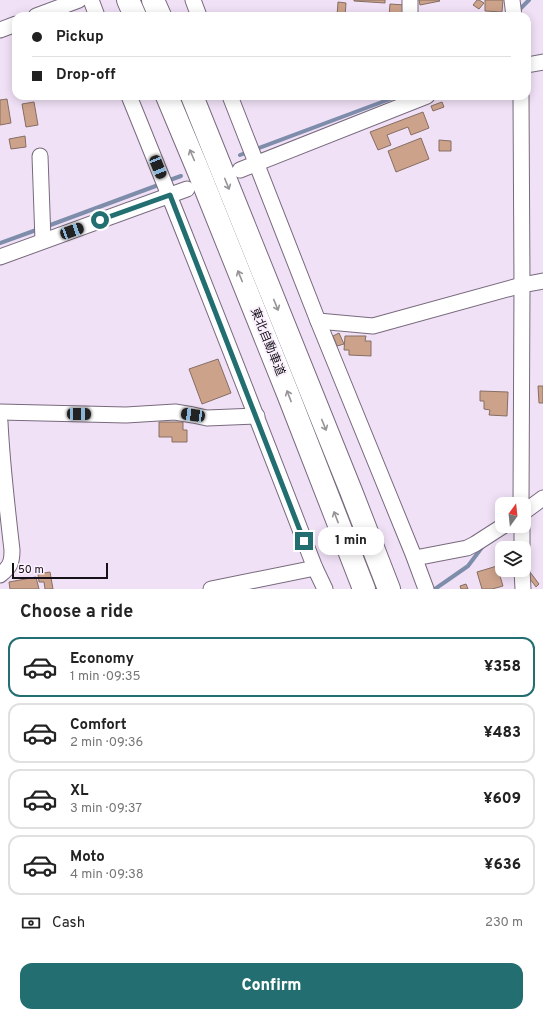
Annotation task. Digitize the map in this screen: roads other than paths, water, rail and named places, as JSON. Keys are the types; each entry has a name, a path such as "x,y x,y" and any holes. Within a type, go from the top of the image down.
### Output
{"highway":[{"path":"128,0 133,12"},
{"path":"153,0 158,12"},
{"name":"東北自動車道","path":"169,100 288,394 364,589"},
{"name":"東北自動車道","path":"194,100 389,589"}],"street":[{"path":"47,12 79,0"},
{"path":"90,0 95,12"},
{"path":"193,0 198,12"},
{"path":"410,0 410,12"},
{"path":"512,0 514,12"},
{"path":"0,30 12,26"},
{"path":"531,64 543,62"},
{"path":"131,100 170,195 315,568 325,589"},
{"path":"232,100 318,321 415,558 426,589"},
{"path":"240,170 416,100"},
{"path":"521,100 522,497"},
{"path":"40,156 43,241"},
{"path":"0,257 187,189"},
{"path":"318,321 373,326 522,285 543,281"},
{"path":"0,412 126,415 175,412 207,418 257,416"},
{"path":"0,422 12,550 10,565 0,575"},
{"path":"531,507 543,498"},
{"path":"415,558 467,548 495,531"},
{"path":"211,589 315,568"},
{"path":"522,577 523,589"}],"waterway":[{"path":"518,11 529,0"},
{"path":"240,155 387,100"},
{"path":"167,181 181,176"},
{"path":"45,227 161,184"},
{"path":"0,243 39,229"},
{"path":"435,589 468,566 483,546"}]}
